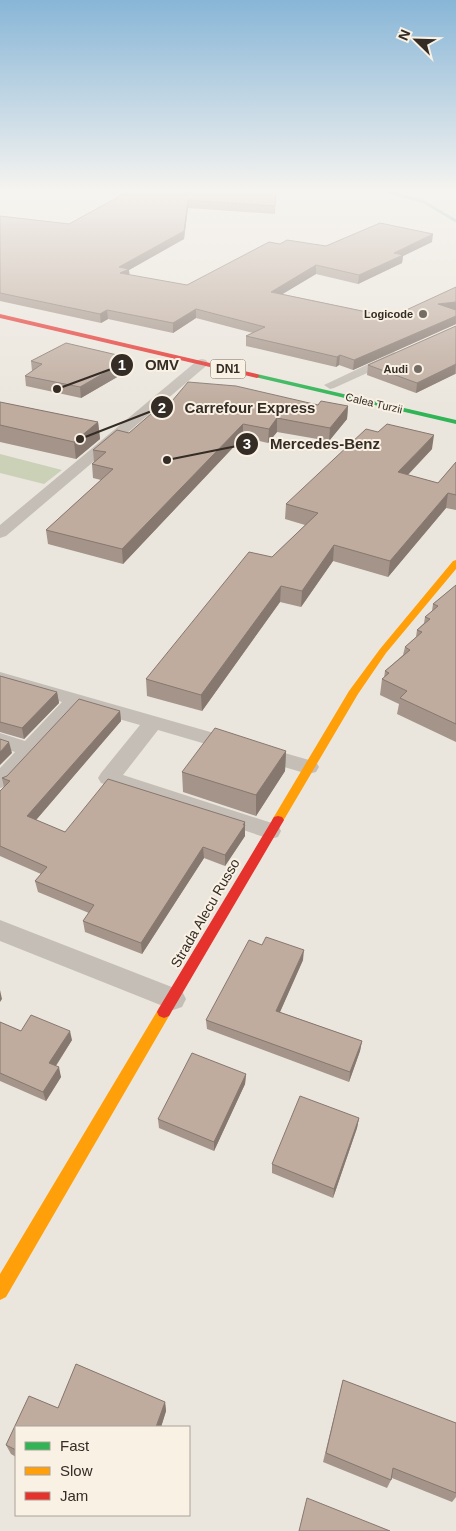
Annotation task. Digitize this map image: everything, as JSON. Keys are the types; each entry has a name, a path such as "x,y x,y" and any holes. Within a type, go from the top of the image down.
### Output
{"main road":[{"name":"Calea Turzii","path":"0,310 456,414"},
{"name":"Calea Turzii","path":"0,316 456,422"},
{"name":"Strada Alecu Russo","path":"0,1291 173,999 270,830 353,693 382,650 456,563"}],"street":[{"path":"330,385 402,353"},
{"path":"0,533 202,363"},
{"path":"0,678 308,767"},
{"path":"0,781 75,701"},
{"path":"153,723 109,778 270,830"},
{"path":"0,740 30,750"},
{"path":"0,930 173,999"}],"green space":[{"path":"0,454 62,470 44,484 0,473"}],"building":[{"path":"0,262 127,262 119,267 129,269 120,273 187,285 230,262 387,262 359,275 316,265 271,292 391,317 456,287 456,302 438,304 456,310 456,316 354,360 340,355 337,357 246,336 265,327 196,309 173,323 107,310 100,314 0,293"},
{"path":"456,326 456,364 417,383 368,365"},
{"path":"66,343 130,358 80,387 25,376 42,364 31,361"},
{"path":"188,382 236,386 318,405 321,401 348,406 330,428 277,418 269,429 243,424 122,549 46,530 113,469 92,464 106,452 93,450 117,430 129,433 160,406 167,407"},
{"path":"0,402 98,422 74,442 0,425"},
{"path":"387,424 434,435 398,472 438,483 456,462 456,495 448,493 390,561 334,545 302,591 281,586 201,695 146,679 249,552 272,557 318,513 286,504 366,429 378,432"},
{"path":"456,585 456,724 400,698 407,691 382,679 389,673 385,671 410,650 405,647 422,632 417,630 430,619 425,617 438,606 433,604"},
{"path":"0,676 57,692 22,728 0,722"},
{"path":"79,699 120,711 27,816 65,832 108,779 245,822 243,825 245,825 225,855 203,847 141,943 83,921 94,905 35,881 47,867 0,846 0,791 10,781 2,778 7,776"},
{"path":"215,728 286,751 256,795 182,772"},
{"path":"0,739 9,742 0,752"},
{"path":"266,937 304,950 276,1011 362,1041 350,1072 206,1020 249,940 262,945"},
{"path":"31,1015 70,1031 49,1063 59,1067 43,1092 0,1073 0,1022 21,1031"},
{"path":"192,1053 246,1074 214,1142 158,1119"},
{"path":"300,1096 359,1118 334,1189 272,1164"},
{"path":"76,1364 165,1402 156,1426 15,1426 15,1450 6,1445 29,1396 58,1408"},
{"path":"343,1380 456,1423 456,1493 393,1468 391,1480 326,1453"},
{"path":"307,1498 390,1531 299,1531"}],"traffic: fast":[{"path":"257,376 456,422"}],"traffic: slow":[{"path":"278,820 353,693 383,651 456,563"},
{"path":"0,1291 164,1012"}],"traffic: jam":[{"path":"0,316 257,376"},
{"path":"164,1012 278,820"}],"place":[{"name":"Logicode","path":"423,314"},
{"name":"Audi","path":"418,369"},
{"name":"OMV","path":"57,389"},
{"name":"Carrefour Express","path":"80,439"},
{"name":"Mercedes-Benz","path":"167,460"}]}
